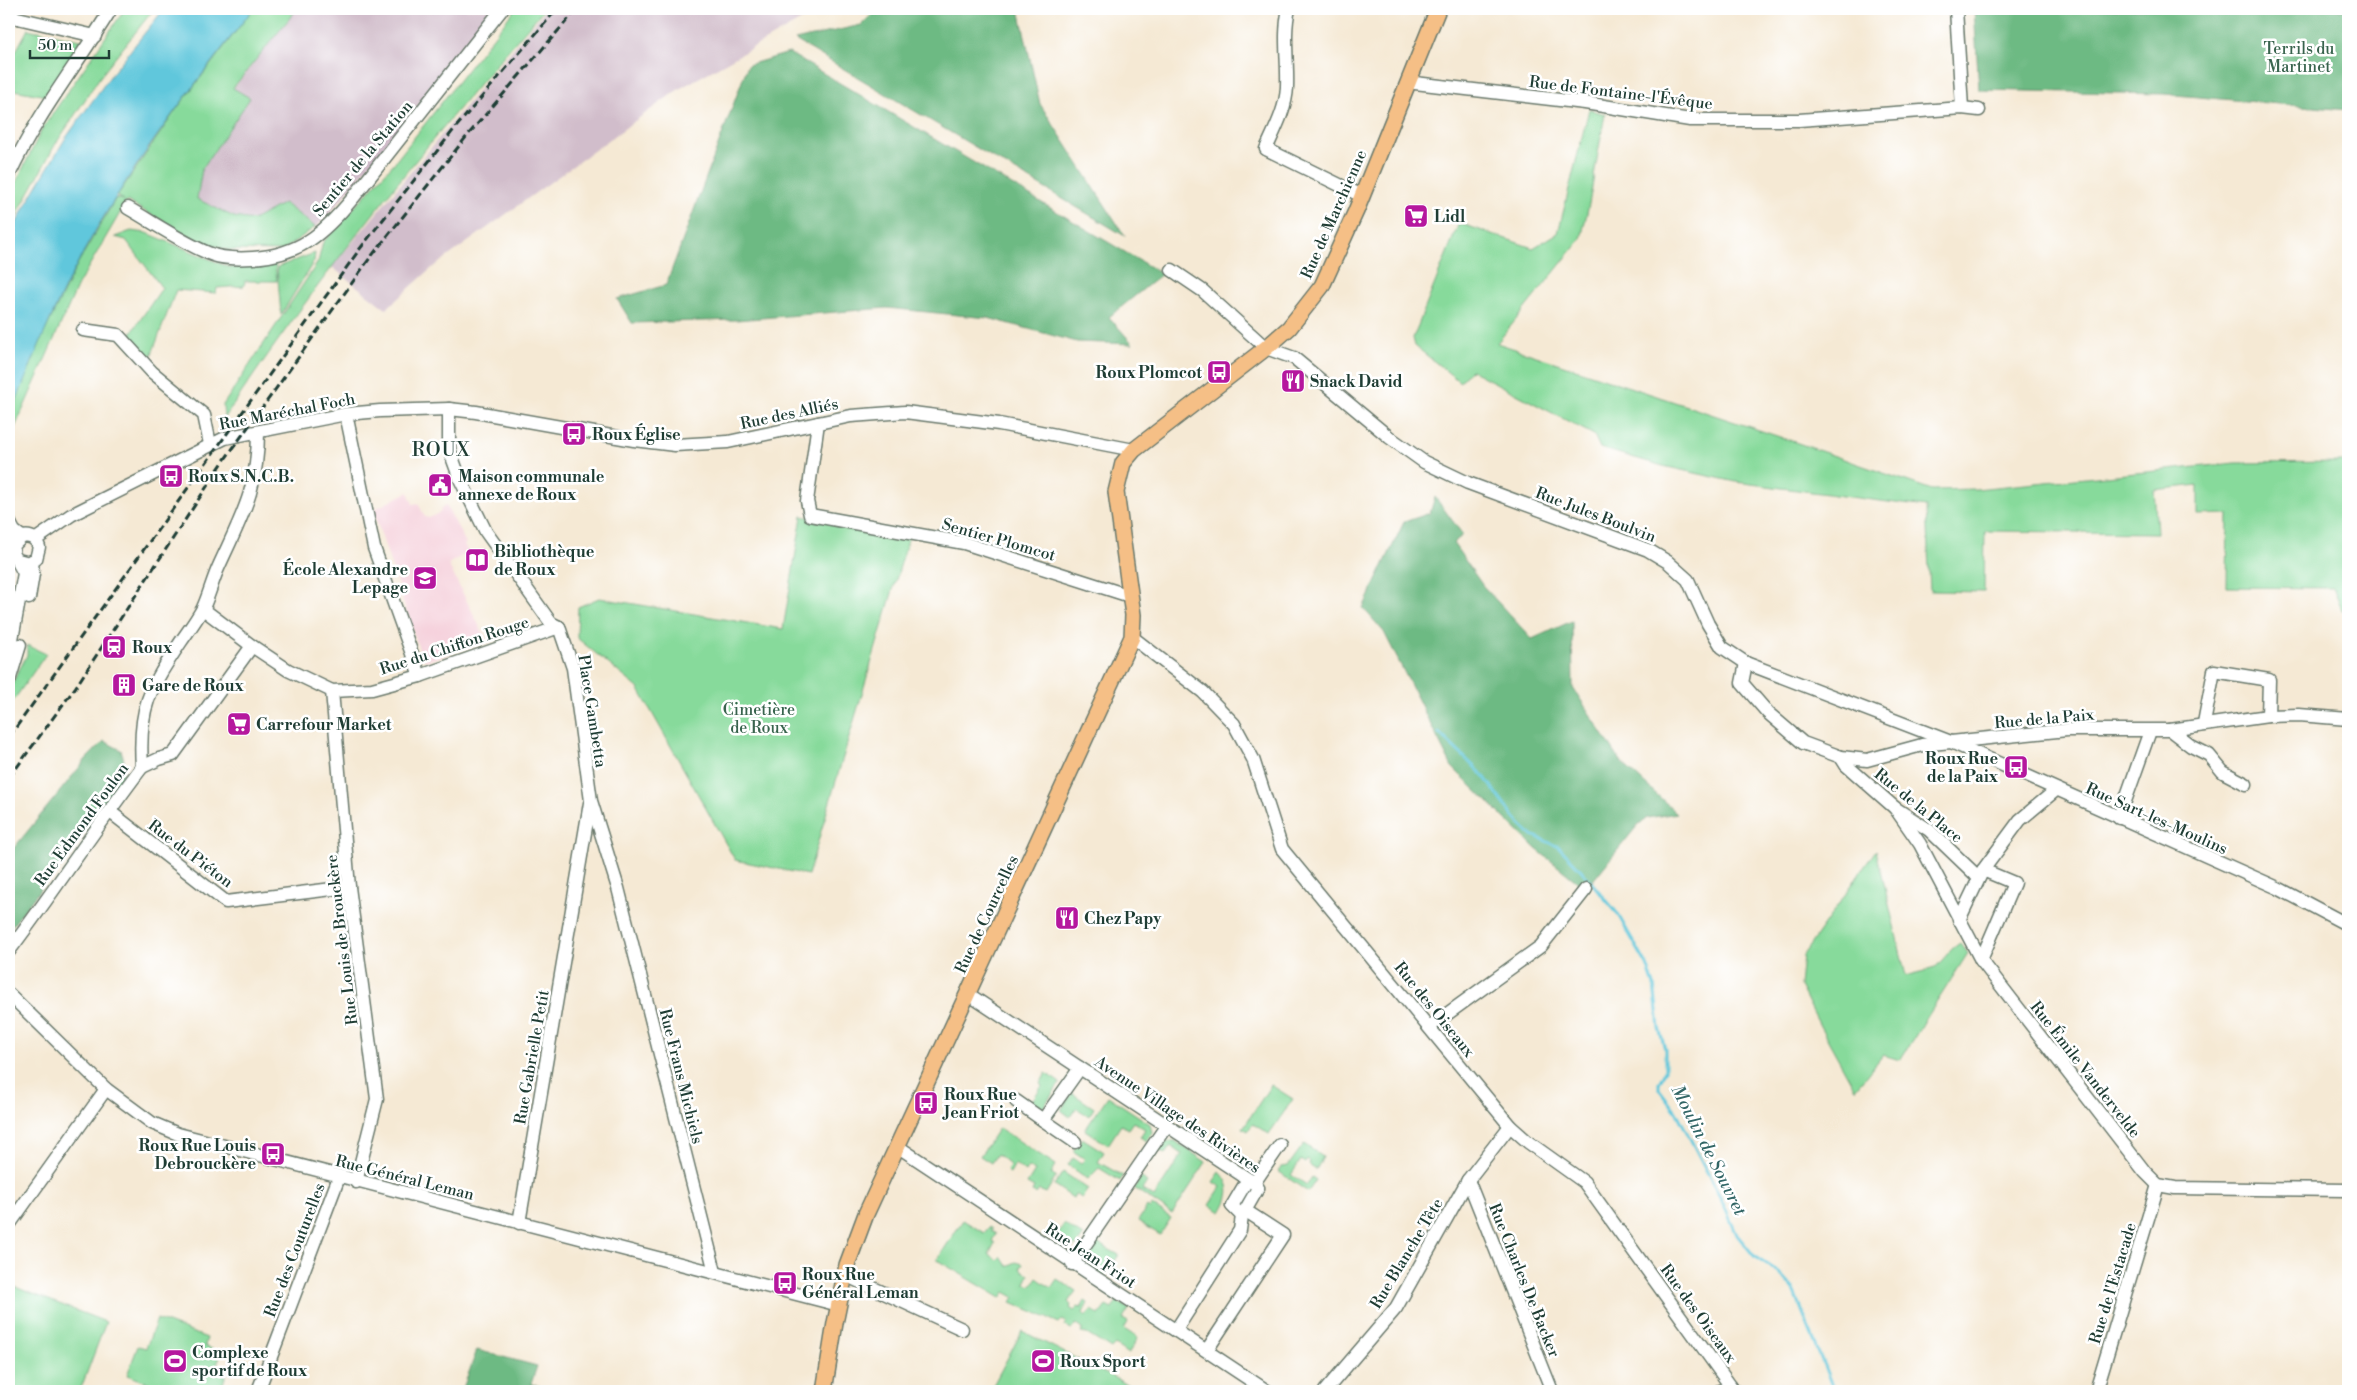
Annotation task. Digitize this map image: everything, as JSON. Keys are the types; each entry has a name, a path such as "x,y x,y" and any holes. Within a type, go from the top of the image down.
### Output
{"main road":[{"name":"Rue de Marchienne","path":"1134,450 1289,328 1322,286 1362,196 1438,9"},
{"name":"Rue de Courcelles","path":"824,1391 845,1276 866,1214 1132,637 1133,615 1116,492 1123,463 1134,450"}],"street":[{"path":"9,175 30,132 111,9"},
{"name":"Sentier de la Station","path":"128,208 209,253 234,259 274,257 304,245 331,224 353,198 502,9"},
{"path":"1289,9 1286,41 1287,88 1282,114 1266,149 1362,196"},
{"path":"1956,9 1962,108"},
{"path":"9,16 95,36"},
{"name":"Rue de Fontaine-l'Évêque","path":"1409,80 1415,83 1585,103 1690,120 1799,120 1962,108 1979,110"},
{"path":"1172,270 1203,290 1266,348"},
{"path":"83,330 118,335 152,372 204,415 210,444"},
{"name":"Rue Jules Boulvin","path":"1266,348 1294,358 1388,437 1424,462 1468,483 1648,550 1668,562 1688,580 1708,624 1722,648 1746,663 1852,702 1951,742"},
{"path":"449,409 449,449 460,479 486,532 552,623 559,627"},
{"name":"Rue Maréchal Foch","path":"35,540 71,515 225,438 346,414 449,409"},
{"name":"Rue des Alliés","path":"449,409 517,418 634,440 675,444 728,442 869,414 905,412 999,424 1134,450"},
{"path":"346,414 374,548 420,676"},
{"name":"Sentier Plomcot","path":"818,423 808,501 810,515 964,543 1130,596"},
{"name":"Rue Edmond Foulon","path":"9,951 142,767 140,736 150,691 202,609 252,490 258,459 258,432"},
{"path":"9,656 24,573 14,553 18,541 10,524"},
{"path":"18,541 29,536 35,540 40,551 32,561 25,563 18,560"},
{"path":"9,681 23,630 33,574 32,561"},
{"name":"Rue du Chiffon Rouge","path":"202,609 252,646 296,674 332,691 372,689 420,676 559,627"},
{"name":"Place Gambetta","path":"559,627 573,668 591,801 618,888"},
{"name":"Rue des Oiseaux","path":"1132,637 1203,692 1234,724 1254,759 1282,849 1510,1126 1528,1142 1584,1182 1733,1389"},
{"path":"142,767 173,755 252,646"},
{"path":"1746,663 1742,683 1768,713 1803,742 1841,757"},
{"path":"2204,724 2214,671 2269,680 2268,716"},
{"name":"Rue Louis de Brouckère","path":"332,691 350,887 377,1099 356,1182"},
{"name":"Rue de la Paix","path":"1841,757 1867,760 1922,745 2067,730 2170,730 2268,716 2300,715 2348,719"},
{"path":"2118,818 2150,730"},
{"path":"2170,730 2209,755 2223,772 2246,784"},
{"name":"Rue Sart-les-Moulins","path":"1951,742 2278,888 2348,925"},
{"name":"Rue de la Place","path":"1841,757 1846,765 1895,808 1929,830 1981,874 2014,884 1981,960"},
{"path":"1959,920 1981,874 2020,820 2056,790"},
{"name":"Place Gambetta","path":"574,897 591,801"},
{"name":"Rue Émile Vandervelde","path":"1895,808 1920,844 1981,960 2145,1172 2158,1185"},
{"name":"Rue du Piéton","path":"109,811 226,902 350,887"},
{"name":"Rue Frans Michiels","path":"618,888 715,1272"},
{"path":"1429,1027 1541,946 1586,889"},
{"name":"Rue Gabrielle Petit","path":"519,1222 574,897"},
{"name":"Rue Général Leman","path":"9,994 106,1089 152,1123 178,1134 356,1182 839,1305"},
{"name":"Avenue Village des Rivières","path":"968,994 1253,1183"},
{"name":"Avenue Village des Rivières","path":"1043,1120 1080,1068"},
{"path":"9,1225 106,1089"},
{"path":"1016,1102 1075,1142"},
{"path":"1072,1264 1167,1125"},
{"name":"Rue Blanche Tête","path":"1325,1391 1396,1308 1468,1180 1510,1126"},
{"path":"1207,1350 1283,1235 1232,1206 1253,1183 1280,1145"},
{"name":"Rue Jean Friot","path":"896,1146 1267,1391"},
{"name":"Rue des Couturelles","path":"258,1391 339,1177"},
{"name":"Rue Charles De Backer","path":"1468,1180 1552,1391"},
{"path":"2158,1185 2175,1188 2348,1190"},
{"name":"Rue de l'Estacade","path":"2096,1391 2158,1185"},
{"path":"1176,1330 1240,1230 1244,1214"},
{"path":"845,1276 962,1329"},
{"path":"1719,1391 1733,1389"}],"shaded area":[{"path":"297,9 495,9 391,139 324,220 315,227 284,204 253,220 234,217 196,199 202,169 250,98 233,89"},
{"path":"546,9 821,9 679,89 432,268 386,309 332,267"},
{"name":"École Alexandre Lepage","path":"408,492 413,504 418,503 425,517 429,518 441,512 440,509 446,505 466,543 464,545 468,552 448,564 487,641 427,661 422,658 373,510"}],"green space":[{"path":"125,9 154,9 100,77 55,145 9,229 9,197 42,129"},
{"path":"253,9 297,9 233,88 250,98 202,169 197,199 234,217 253,220 284,203 315,227 282,251 228,250 193,239 127,201 78,285 9,441 9,418 44,333 78,263 116,198 124,200 117,196 176,110"},
{"path":"515,9 544,9 459,108 337,260 298,312 224,419 223,405 318,262 323,242 395,162"},
{"path":"878,9 1019,9 1040,104 1125,236 795,40 861,25"},
{"name":"Terrils du Martinet","path":"1974,9 2348,9 2348,110 2164,94 1979,90"},
{"path":"28,29 85,41 46,96 9,89 9,64"},
{"path":"789,53 1162,274 1109,317 1133,344 1077,342 988,318 887,308 736,320 632,323 617,299 666,285 748,65"},
{"path":"1589,109 1605,114 1581,239 1497,343 1792,441 1932,490 1976,489 2236,463 2348,462 2348,610 2342,610 2333,588 2227,587 2228,514 2198,515 2198,485 2154,490 2157,533 1985,531 1984,592 1930,591 1926,507 1736,482 1663,466 1600,448 1594,435 1471,370 1460,382 1415,346 1413,338 1459,223 1533,248 1558,233"},
{"path":"131,231 147,233 231,268 275,264 277,281 245,281 244,286 217,288 216,293 176,290 150,359 127,339 162,288 126,240 115,237"},
{"path":"315,253 314,261 281,315 277,267"},
{"path":"1435,497 1463,535 1453,543 1483,586 1532,639 1572,621 1573,688 1621,762 1677,813 1647,818 1638,825 1586,889 1535,848 1452,767 1384,632 1363,608 1404,522 1430,513"},
{"name":"Cimetière de Roux","path":"802,516 909,536 808,875 735,860 638,688 577,638 578,607 599,598 783,629"},
{"path":"27,645 46,654 9,707 9,689 27,655"},
{"path":"104,741 121,750 123,756 124,770 117,790 9,930 9,854 87,758"},
{"path":"1876,850 1906,976 1935,968 1960,943 1968,953 1900,1060 1883,1055 1855,1089 1800,986 1803,955"},
{"path":"1046,1073 1060,1083 1040,1112 1029,1105 1042,1086 1040,1084"},
{"path":"1271,1085 1293,1099 1269,1134 1253,1124 1248,1131 1243,1128"},
{"path":"1072,1093 1094,1108 1089,1116 1076,1108 1070,1117 1061,1110"},
{"path":"1108,1096 1150,1124 1152,1133 1147,1141 1140,1137 1145,1129 1133,1122 1128,1129 1121,1125 1108,1145 1085,1130"},
{"path":"999,1128 1056,1165 1051,1174 1056,1177 1046,1193 1039,1190 1036,1194 1032,1192 1034,1188 1027,1184 1035,1171 1028,1167 1025,1172 1015,1164 1010,1173 1007,1171 1010,1165 997,1154 991,1163 980,1156"},
{"path":"1082,1138 1104,1152 1098,1162 1123,1176 1120,1181 1099,1168 1088,1179 1068,1165 1073,1158 1081,1163 1085,1159 1073,1151"},
{"path":"1175,1141 1206,1162 1172,1214 1134,1188 1141,1177 1147,1182 1142,1190 1154,1197 1182,1154 1171,1146 1165,1154 1159,1150 1163,1144"},
{"path":"1304,1144 1323,1157 1316,1170 1309,1165 1310,1162 1307,1160 1305,1163 1301,1160 1291,1175 1307,1185 1312,1177 1316,1180 1308,1192 1278,1171 1282,1167 1288,1166"},
{"path":"1063,1172 1088,1189 1082,1198 1075,1194 1073,1198 1054,1185"},
{"path":"1220,1172 1227,1182 1229,1192 1221,1212 1209,1205 1221,1187 1213,1182"},
{"path":"1152,1205 1171,1218 1160,1235 1138,1221 1147,1207 1150,1209"},
{"path":"963,1220 984,1233 989,1227 992,1229 991,1231 996,1234 992,1241 995,1243 989,1254 998,1260 1001,1257 1007,1266 1016,1262 1023,1264 1020,1269 1029,1275 1025,1283 1031,1286 1037,1278 1051,1288 1057,1279 1076,1291 1068,1302 1071,1305 1070,1308 1074,1311 1078,1307 1081,1308 1085,1301 1088,1303 1083,1313 1086,1316 1091,1310 1099,1315 1106,1306 1112,1309 1117,1301 1129,1309 1123,1319 1128,1322 1124,1329 1138,1338 1128,1354 1115,1345 1111,1349 1087,1334 1081,1333 1083,1329 1076,1324 1072,1329 1064,1326 1066,1322 1062,1320 1059,1323 1011,1302 1014,1297 1005,1292 1001,1298 937,1260"},
{"path":"1064,1224 1083,1236 1076,1246 1066,1247 1054,1239"},
{"path":"1097,1243 1119,1255 1104,1276 1092,1267 1089,1256"},
{"path":"15,1287 106,1322 80,1391 9,1391 9,1304"},
{"name":"Complexe sportif de Roux","path":"157,1319 207,1338 205,1346 221,1353 215,1370 226,1374 222,1387 231,1391 172,1391 127,1375 138,1346 146,1348"},
{"name":"Roux Sport","path":"1022,1331 1140,1391 990,1391"},
{"path":"477,1350 537,1366 531,1384 543,1387 542,1391 462,1391"}],"water":[{"path":"164,9 253,9 138,163 97,229 59,300 9,418 9,238 24,208 65,139 114,71"}],"waterway":[{"name":"Moulin de Souvret","path":"1439,733 1483,775 1528,833 1559,847 1617,913 1647,965 1654,985 1659,1028 1665,1049 1665,1071 1659,1083 1659,1089 1676,1111 1721,1199 1737,1235 1755,1257 1779,1273 1793,1288 1834,1391"}],"railway":[{"path":"9,737 359,250 456,127 557,9"},
{"path":"9,778 75,688 223,462 370,258 467,136 577,9"}],"place":[{"name":"Lidl","path":"1416,216"},
{"name":"Roux Plomcot","path":"1219,372"},
{"name":"Snack David","path":"1293,381"},
{"name":"Roux Église","path":"574,434"},
{"name":"Roux S.N.C.B.","path":"171,476"},
{"name":"Maison communale annexe de Roux","path":"440,485"},
{"name":"Bibliothèque de Roux","path":"477,560"},
{"name":"École Alexandre Lepage","path":"425,578"},
{"name":"Roux","path":"114,647"},
{"name":"Gare de Roux","path":"124,685"},
{"name":"Carrefour Market","path":"239,724"},
{"name":"Roux Rue de la Paix","path":"2016,767"},
{"name":"Chez Papy","path":"1067,918"},
{"name":"Roux Rue Jean Friot","path":"926,1103"},
{"name":"Roux Rue Louis Debrouckère","path":"273,1154"},
{"name":"Roux Rue Général Leman","path":"785,1283"},
{"name":"Complexe sportif de Roux","path":"175,1361"},
{"name":"Roux Sport","path":"1043,1361"}],"district":[{"name":"ROUX","path":"441,449"}]}
